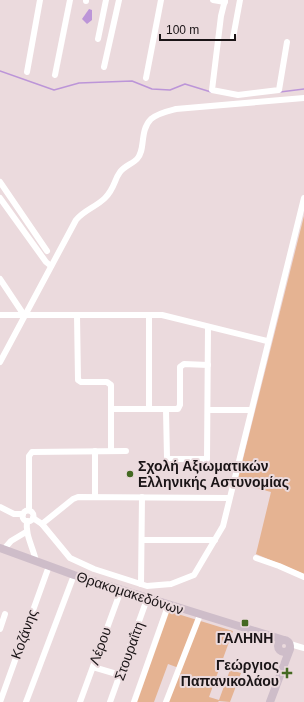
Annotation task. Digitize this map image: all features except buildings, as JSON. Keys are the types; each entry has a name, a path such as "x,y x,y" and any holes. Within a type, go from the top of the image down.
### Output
{"main road":[{"name":"Θρακομακεδόνων","path":"2,548 74,575 168,606 261,634 285,646"},
{"path":"270,702 283,666 285,646"}],"street":[{"path":"27,72 40,0"},
{"path":"55,75 70,0"},
{"path":"98,38 106,0"},
{"path":"104,67 119,0"},
{"path":"146,78 161,0"},
{"path":"213,0 225,1 221,16 212,90 238,94 279,90 287,42"},
{"path":"233,38 240,0"},
{"path":"0,362 50,266 83,212 105,198 115,185 120,172 139,156 145,127 152,118 176,109 304,98"},
{"path":"0,182 47,251"},
{"path":"0,198 50,266"},
{"path":"23,514 23,518 42,524 73,560 141,584 165,585 192,577 222,530 267,341 304,198"},
{"path":"0,279 24,315"},
{"path":"0,315 167,316 267,341"},
{"path":"77,315 78,380 81,382 109,382 111,385 111,451"},
{"path":"149,315 149,410"},
{"path":"166,410 167,458 207,459 208,326"},
{"path":"111,409 176,410 179,408 180,369 182,365 208,365"},
{"path":"208,410 250,410"},
{"path":"95,451 95,497"},
{"path":"2,548 10,541 26,532 33,513 29,510 29,456 32,452 126,451"},
{"path":"42,524 73,499 78,497 229,498"},
{"path":"141,584 142,497"},
{"path":"0,507 14,514 23,514 26,510 29,510"},
{"path":"26,532 33,547 36,561"},
{"path":"142,540 215,540"},
{"path":"256,558 304,577"},
{"name":"Κοζάνης","path":"0,702 49,566"},
{"path":"26,702 74,575"},
{"name":"Λέρου","path":"80,702 121,590"},
{"name":"Στουραΐτη","path":"110,702 147,599"},
{"path":"134,702 168,606"},
{"path":"0,629 5,614"},
{"path":"166,702 200,615"},
{"path":"285,646 304,648"},
{"path":"93,667 120,675"}],"shaded area":[{"path":"89,9 92,10 92,20 87,24 82,19"},
{"path":"304,216 304,574 256,554 271,492 237,483"},
{"path":"168,611 233,631 209,697 219,700 230,670 241,673 230,702 167,702 179,668 168,664 154,702 135,702"}],"waterway":[{"path":"0,71 54,90 79,83 132,81 152,89 170,90 185,84 211,92"},
{"path":"280,92 304,89"}],"place":[{"name":"Σχολή Αξιωματικών Ελληνικής Αστυνομίας","path":"130,474"},
{"name":"ΓΑΛΗΝΗ","path":"245,623"},
{"name":"Γεώργιος Παπανικολάου","path":"287,673"}]}
